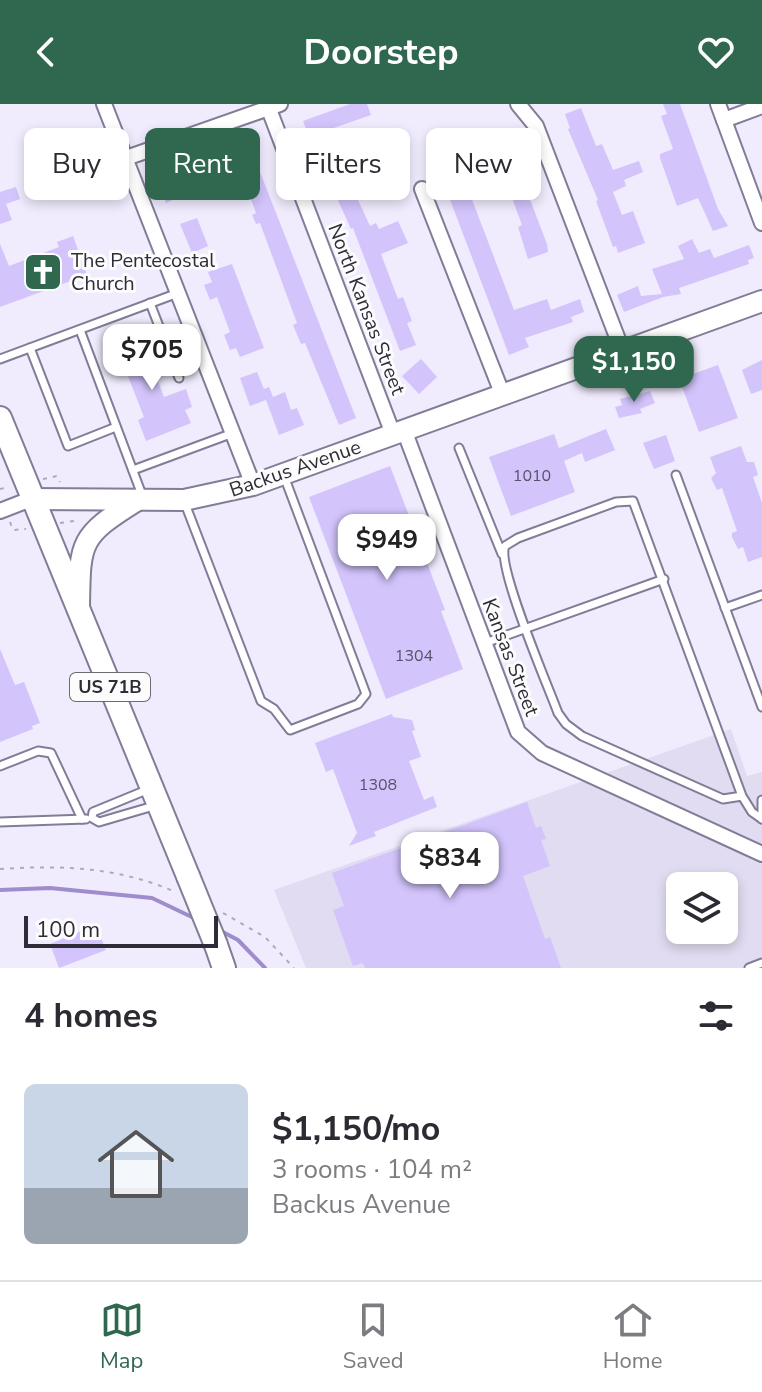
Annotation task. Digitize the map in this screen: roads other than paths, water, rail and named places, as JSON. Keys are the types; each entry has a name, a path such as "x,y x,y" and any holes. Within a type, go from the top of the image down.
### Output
{"main road":[{"name":"US 71B","path":"0,418 155,796 182,884 216,945 224,968"}],"street":[{"path":"104,104 114,128"},
{"path":"518,104 536,126 622,350"},
{"path":"718,104 762,223"},
{"path":"129,157 272,105"},
{"name":"North Kansas Street","path":"272,105 399,432"},
{"path":"724,120 762,106"},
{"path":"129,166 253,485"},
{"path":"422,189 502,393"},
{"name":"Backus Avenue","path":"31,499 184,500 253,485 762,301"},
{"name":"Kansas Street","path":"399,432 518,732 528,744 762,854"},
{"path":"0,511 31,499"},
{"path":"78,613 80,554 87,538 107,520 140,501"}],"lane":[{"path":"0,359 178,293"},
{"path":"150,303 179,378"},
{"path":"80,330 133,470 140,501"},
{"path":"30,348 68,446 116,427"},
{"path":"79,359 89,355"},
{"path":"41,374 52,370"},
{"path":"84,374 95,370"},
{"path":"47,390 59,385"},
{"path":"91,390 101,387"},
{"path":"53,405 64,401"},
{"path":"98,406 107,403"},
{"path":"59,421 70,417"},
{"path":"133,470 233,433"},
{"path":"459,448 502,554 558,713 574,731 723,799 742,796"},
{"path":"184,500 261,701 274,709 290,730 358,704 366,694 283,474"},
{"path":"676,475 762,705"},
{"path":"502,554 509,543 629,499 636,505 742,796 752,812 762,819"},
{"path":"484,643 664,579"},
{"path":"725,608 762,595"},
{"path":"0,766 38,751 51,753 82,819"},
{"path":"92,818 93,812 155,796"},
{"path":"0,822 92,818 99,822 155,796"},
{"path":"762,800 762,819"},
{"path":"749,968 762,963"}],"waterway":[{"path":"0,890 50,888 152,898 196,919"},
{"path":"219,930 238,940 265,968"}],"place":[{"name":"The Pentecostal Church","path":"43,272"}]}
